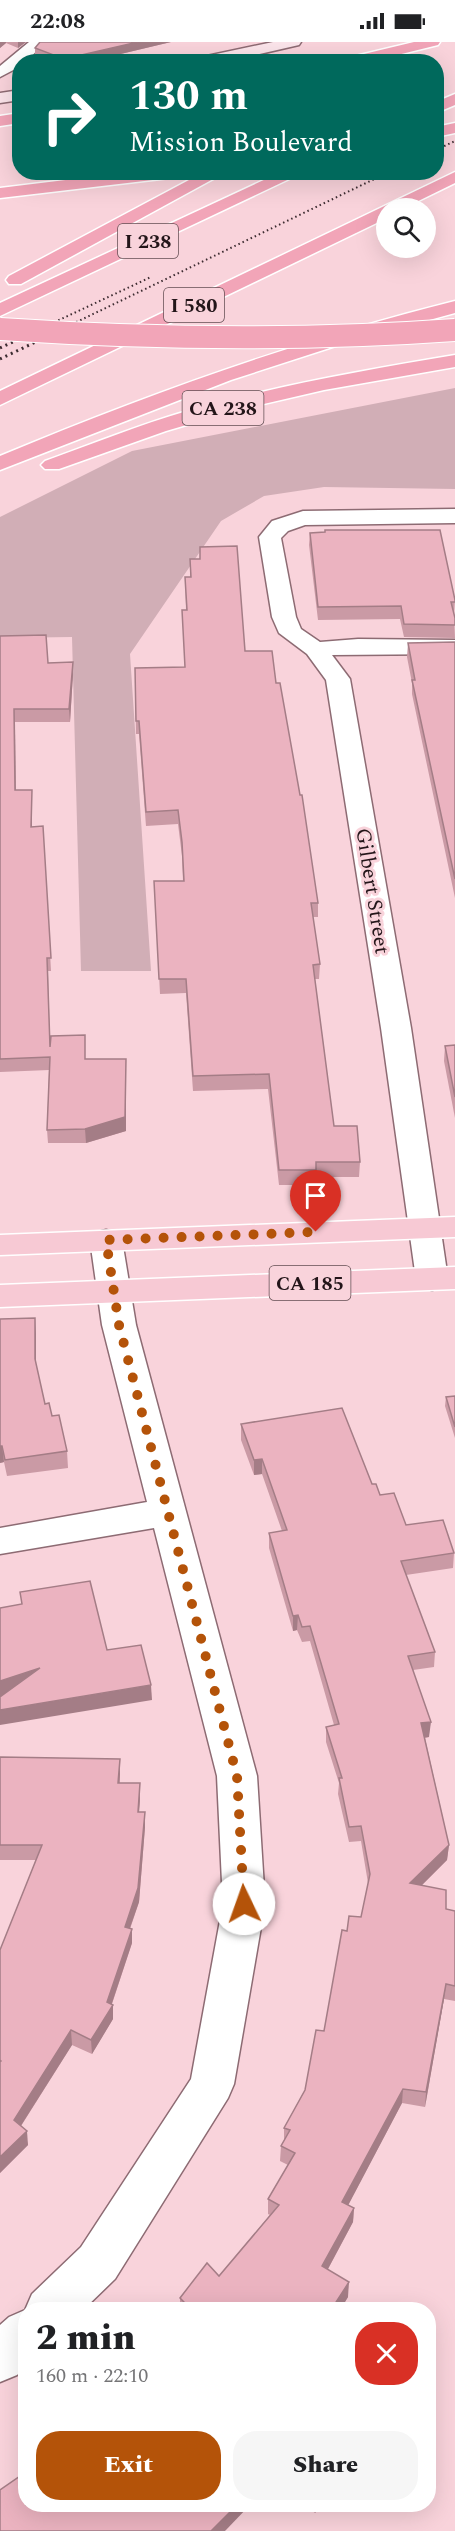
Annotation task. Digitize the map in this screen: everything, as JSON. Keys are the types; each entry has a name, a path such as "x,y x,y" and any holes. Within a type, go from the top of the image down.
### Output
{"highway":[{"path":"382,54 433,42"},
{"path":"412,198 455,177"},
{"path":"0,193 110,180"},
{"path":"0,288 203,180"},
{"name":"I 238","path":"0,310 279,180"},
{"name":"I 580","path":"0,399 376,216"},
{"path":"0,464 122,413 243,368 339,338 455,307"},
{"path":"0,329 213,340 330,338 455,330"},
{"name":"CA 238","path":"0,484 147,431 238,404 352,378 455,361"}],"main road":[{"path":"239,54 294,42"},
{"path":"0,1245 440,1228"},
{"name":"CA 185","path":"0,1296 443,1278"}],"street":[{"path":"25,54 38,42"},
{"name":"Gilbert Street","path":"443,1278 440,1228 396,1028 338,679 315,649 291,633 284,617 270,537 280,526 303,518 455,516"},
{"path":"315,649 358,646 455,647"},
{"path":"57,2302 98,2263 212,2084 244,1904 237,1776 112,1291 106,1240"},
{"path":"0,1541 168,1512"},
{"path":"0,2358 18,2341"}],"shaded area":[{"path":"455,388 455,489 324,487 264,496 221,521 130,654 151,971 81,971 72,637 0,638 0,517 132,451"}],"building":[{"path":"40,42 138,42 86,54 51,54 35,48"},
{"path":"325,530 440,530 455,600 451,602 455,625 404,624 401,606 318,607 310,533 325,532"},
{"path":"237,546 245,651 272,651 276,683 280,683 300,795 302,795 318,903 311,903 320,964 313,965 334,1126 357,1126 360,1162 316,1162 316,1170 279,1170 269,1074 193,1076 186,979 159,979 154,881 184,881 182,842 178,810 146,812 139,721 136,721 135,668 185,667 182,610 187,610 185,577 191,577 190,559 200,559 200,547"},
{"path":"46,635 48,663 73,662 69,709 14,709 15,790 32,790 31,827 43,826 51,958 47,958 50,1047 51,1036 85,1035 85,1059 126,1059 125,1117 85,1129 47,1130 50,1057 0,1059 0,636"},
{"path":"455,642 455,879 412,680 415,680 408,643"},
{"path":"455,1045 455,1097 445,1046"},
{"path":"35,1318 35,1359 45,1404 49,1403 52,1416 59,1415 67,1451 5,1460 2,1446 0,1446 0,1319"},
{"path":"455,1396 455,1427 446,1397"},
{"path":"342,1408 372,1484 376,1484 380,1495 394,1493 406,1525 443,1520 454,1553 401,1561 435,1652 408,1656 431,1722 421,1723 449,1845 410,1883 446,1890 446,1909 455,1911 455,1986 446,1984 426,2092 403,2089 342,2202 354,2208 322,2266 349,2282 336,2302 184,2302 180,2298 207,2263 219,2276 279,2205 268,2199 295,2153 281,2146 290,2130 284,2128 305,2090 316,2030 324,2031 342,1930 347,1931 349,1916 361,1917 370,1874 361,1826 349,1827 339,1778 342,1778 326,1727 339,1724 310,1626 302,1627 298,1615 293,1616 269,1533 287,1530 262,1459 254,1460 241,1424"},
{"path":"90,1581 107,1650 141,1645 151,1685 0,1710 0,1697 40,1668 0,1681 0,1608 22,1604 20,1592"},
{"path":"0,1757 120,1759 118,1783 140,1783 138,1812 145,1812 138,1888 125,1927 132,1929 107,2002 113,2005 91,2040 71,2030 14,2120 27,2131 0,2157 0,1950 42,1845 0,1845"},
{"path":"18,2478 18,2512 230,2512 211,2531 0,2531 0,2490"}],"railway":[{"path":"444,146 455,141"},
{"path":"64,328 372,180"},
{"path":"42,328 151,277"},
{"path":"0,348 45,327"},
{"path":"0,359 67,327"}],"route":[{"path":"244,1904 237,1776 119,1325 106,1240 316,1232"}]}
